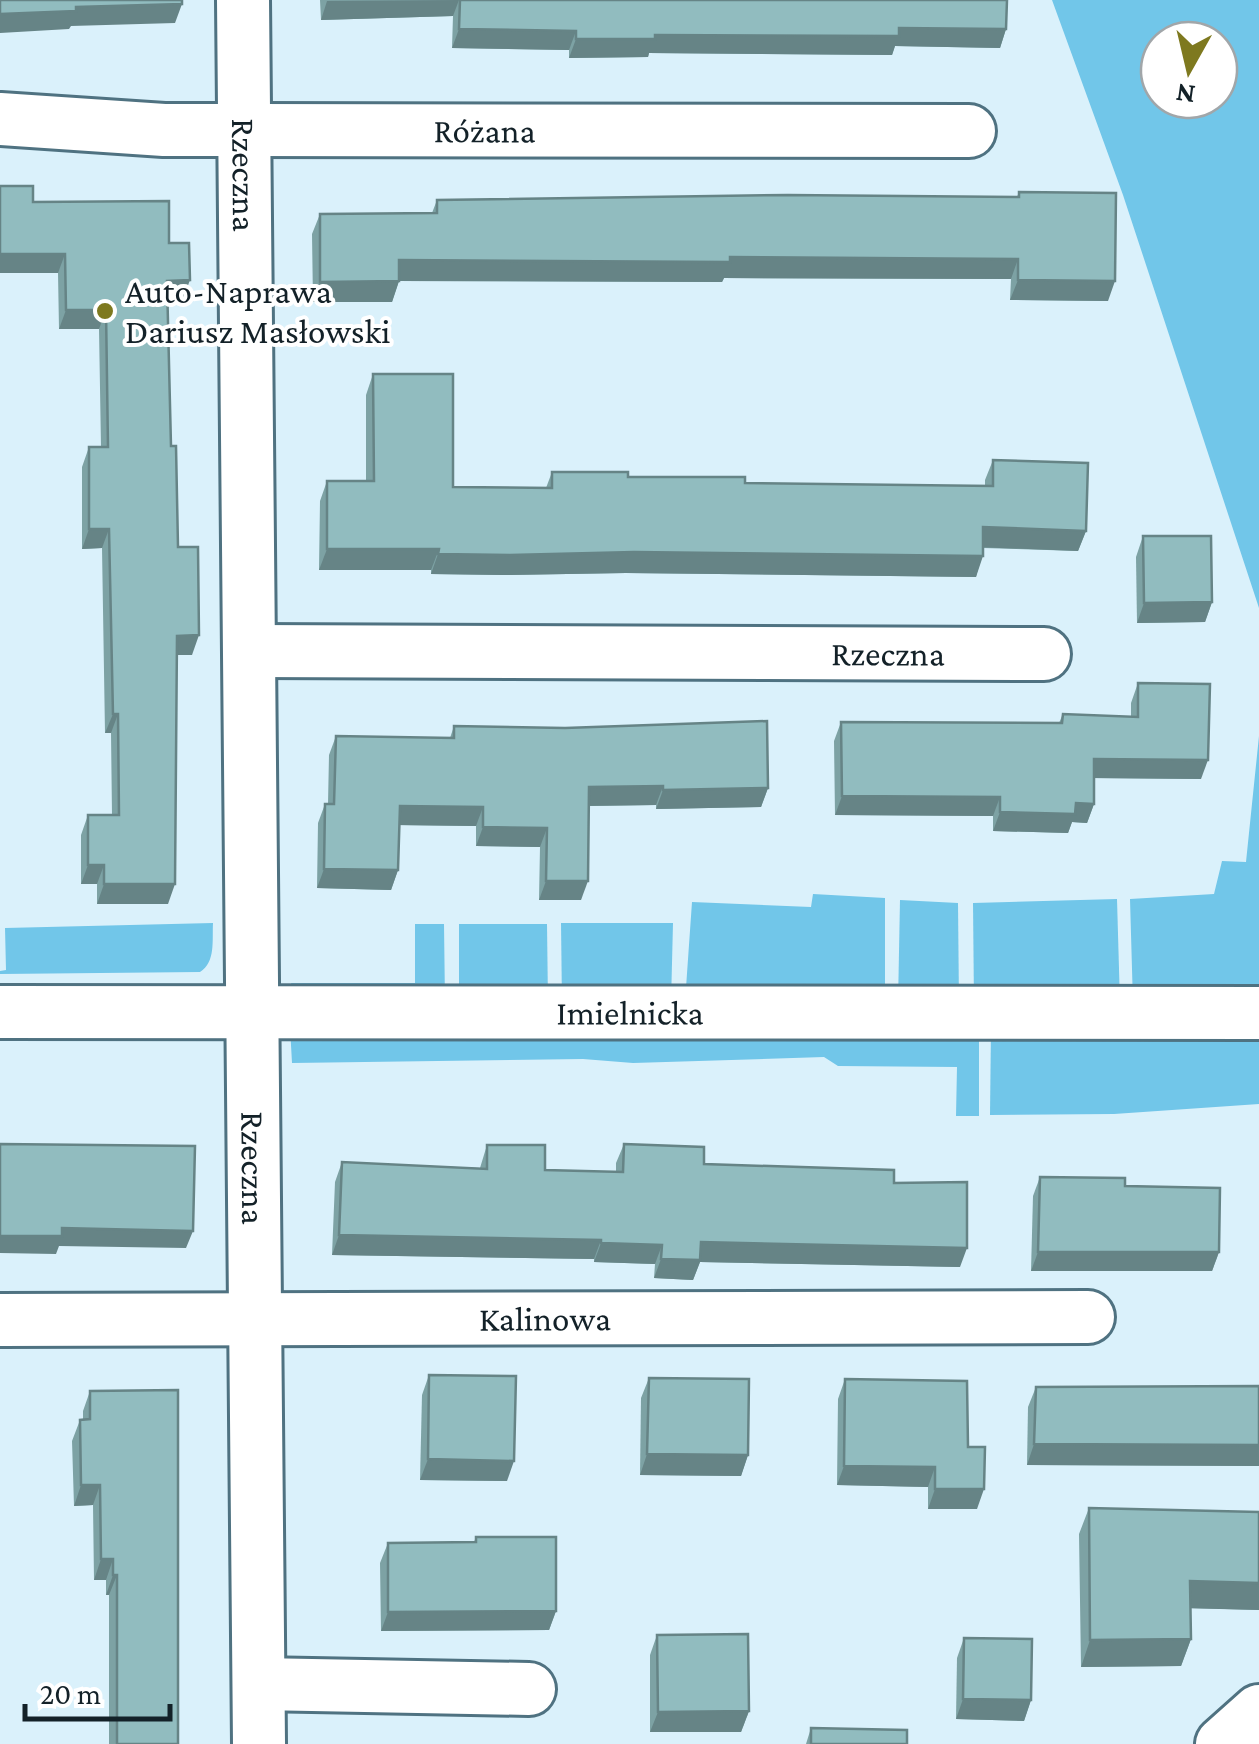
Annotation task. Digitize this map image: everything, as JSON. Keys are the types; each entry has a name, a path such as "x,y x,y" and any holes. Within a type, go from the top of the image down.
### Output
{"street":[{"name":"Rzeczna","path":"243,0 259,1744"},
{"name":"Różana","path":"0,120 164,130 970,131"},
{"name":"Rzeczna","path":"250,652 1044,654"},
{"name":"Imielnicka","path":"0,1012 1259,1013"},
{"name":"Kalinowa","path":"0,1320 1088,1317"},
{"path":"258,1684 529,1689"},
{"path":"1222,1744 1259,1711"}],"shaded area":[{"path":"1052,0 1259,0 1259,608 1123,195"},
{"path":"1259,736 1259,1001 1133,1004 1130,899 1214,894 1222,861 1246,862"},
{"path":"813,894 885,898 885,1005 685,1002 692,902 811,907"},
{"path":"1117,899 1120,1004 974,1005 973,903"},
{"path":"900,900 958,903 959,1005 898,1004"},
{"path":"213,923 211,957 200,972 0,974 6,970 5,928"},
{"path":"561,923 673,923 671,1003 562,1004"},
{"path":"415,924 444,924 445,1003 293,990 291,983 415,983"},
{"path":"459,924 547,924 548,1004 459,1005"},
{"path":"1259,1026 1259,1104 1114,1114 990,1115 991,1028"},
{"path":"290,1027 979,1028 979,1116 956,1116 957,1067 838,1066 824,1057 633,1063 583,1059 292,1063"}],"building":[{"path":"0,0 182,0 182,4 0,14"},
{"path":"460,0 1007,0 1006,29 899,28 899,36 655,35 655,39 576,39 576,31 459,29"},
{"path":"0,186 33,186 33,202 169,201 169,243 189,243 190,280 167,281 178,547 198,547 199,635 177,636 175,884 104,884 104,865 88,865 88,815 119,815 109,529 89,529 89,447 108,447 106,310 66,310 65,254 0,254"},
{"path":"1019,192 1116,193 1115,281 1018,280 1018,259 730,257 730,262 399,260 399,281 320,282 320,214 437,213 437,200 788,195 1019,197"},
{"path":"373,374 453,374 453,487 552,488 552,472 628,472 628,477 745,477 745,483 993,486 993,460 1088,463 1086,531 983,527 983,556 634,552 510,555 438,554 439,549 327,549 327,481 374,481"},
{"path":"1143,536 1211,536 1212,602 1144,603"},
{"path":"1138,683 1210,684 1208,760 1094,759 1094,804 1076,803 1075,814 1000,812 1000,797 842,796 841,722 1062,723 1063,714 1138,717"},
{"path":"767,721 768,788 589,787 588,881 546,881 547,828 483,827 483,807 400,806 398,870 324,869 325,804 334,804 336,736 454,738 454,726 565,728"},
{"path":"0,1144 195,1146 193,1231 62,1228 62,1236 0,1236"},
{"path":"624,1144 704,1147 704,1164 894,1170 894,1183 967,1182 967,1248 701,1242 700,1260 661,1259 662,1245 601,1240 339,1235 342,1162 487,1169 487,1145 545,1145 545,1170 623,1172"},
{"path":"1040,1177 1125,1178 1125,1186 1220,1188 1219,1252 1038,1252"},
{"path":"429,1375 516,1376 514,1461 428,1459"},
{"path":"649,1378 749,1379 748,1455 647,1454"},
{"path":"845,1379 967,1381 968,1447 985,1447 984,1489 935,1489 935,1467 844,1466"},
{"path":"1259,1386 1259,1445 1034,1444 1036,1387"},
{"path":"178,1390 178,1744 117,1744 117,1575 113,1575 113,1559 101,1559 100,1485 81,1485 80,1420 90,1419 90,1391"},
{"path":"1089,1508 1259,1512 1259,1583 1190,1581 1191,1639 1090,1640"},
{"path":"476,1537 556,1537 556,1611 388,1612 388,1543 476,1542"},
{"path":"748,1634 749,1711 658,1712 657,1635"},
{"path":"964,1638 1032,1639 1031,1700 963,1699"},
{"path":"811,1728 907,1730 907,1744 811,1744"}],"place":[{"name":"Auto-Naprawa Dariusz Masłowski","path":"105,311"}]}
